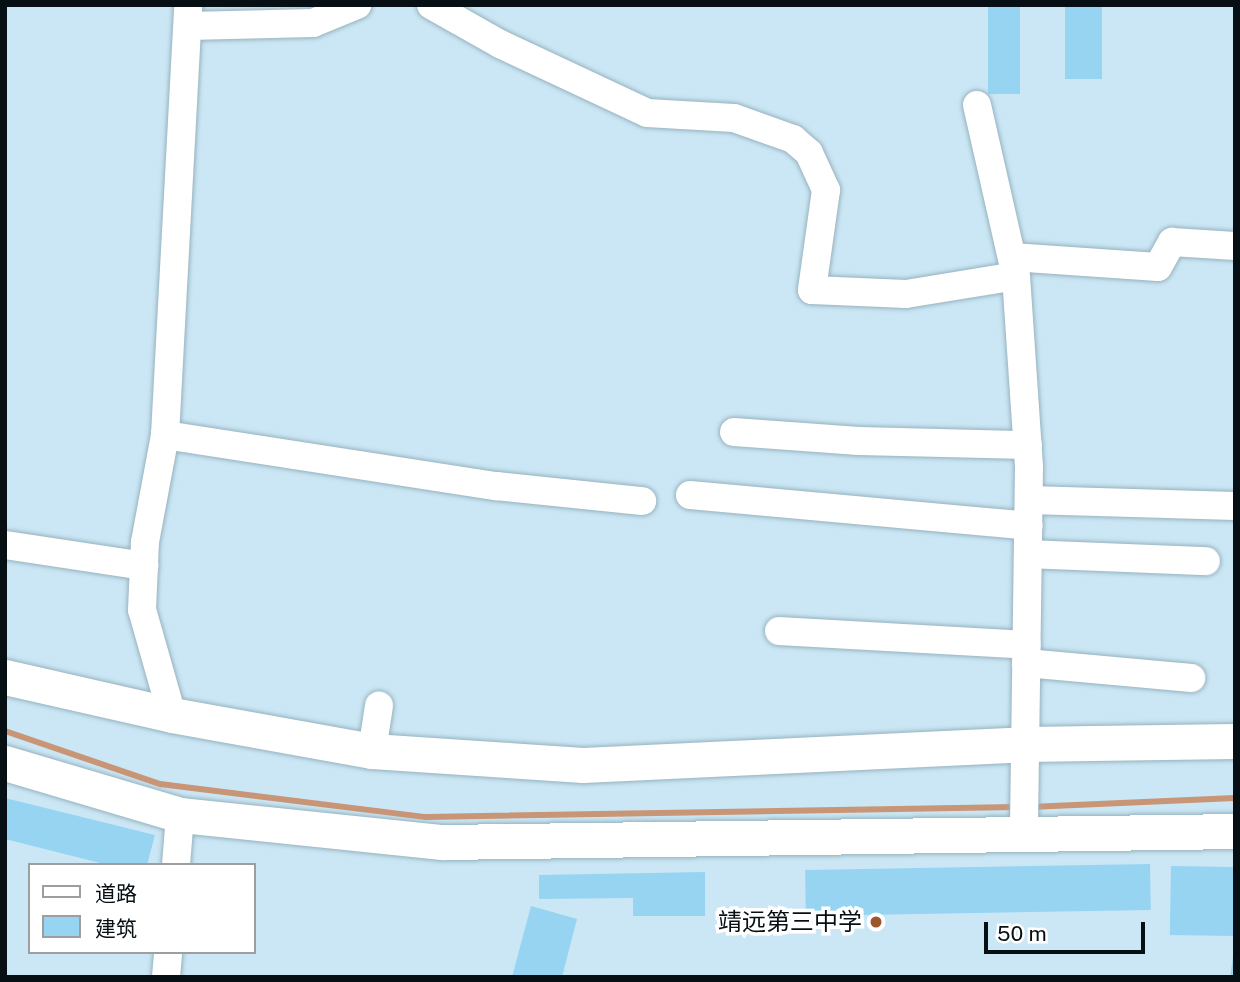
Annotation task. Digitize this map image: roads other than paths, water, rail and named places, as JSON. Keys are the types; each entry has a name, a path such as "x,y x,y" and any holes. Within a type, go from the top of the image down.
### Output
{"main road":[{"path":"5,677 172,715 372,751 583,765 1025,744 1235,741"},
{"path":"5,763 180,815 442,842 1024,828 1235,831"}],"street":[{"path":"172,715 142,610 144,566 165,435 189,16 313,23 357,5"},
{"path":"431,5 500,44 647,113 734,118 793,139 809,153 827,190 812,290 906,294 1014,266 1158,267 1172,242 1235,247"},
{"path":"977,105 1014,266 1028,445 1024,828"},
{"path":"734,432 859,441 1028,445"},
{"path":"165,435 496,486 642,501"},
{"path":"690,495 1029,526 1206,562"},
{"path":"1029,526 1235,506"},
{"path":"5,545 144,566"},
{"path":"779,631 1026,654 1191,678"},
{"path":"372,751 379,706"},
{"path":"176,863 180,815"},
{"path":"166,977 168,954"}],"waterway":[{"path":"5,731 160,784 426,817 1016,807"},
{"path":"1030,807 1235,798"}],"place":[{"name":"靖远第三中学","path":"876,922"}]}
